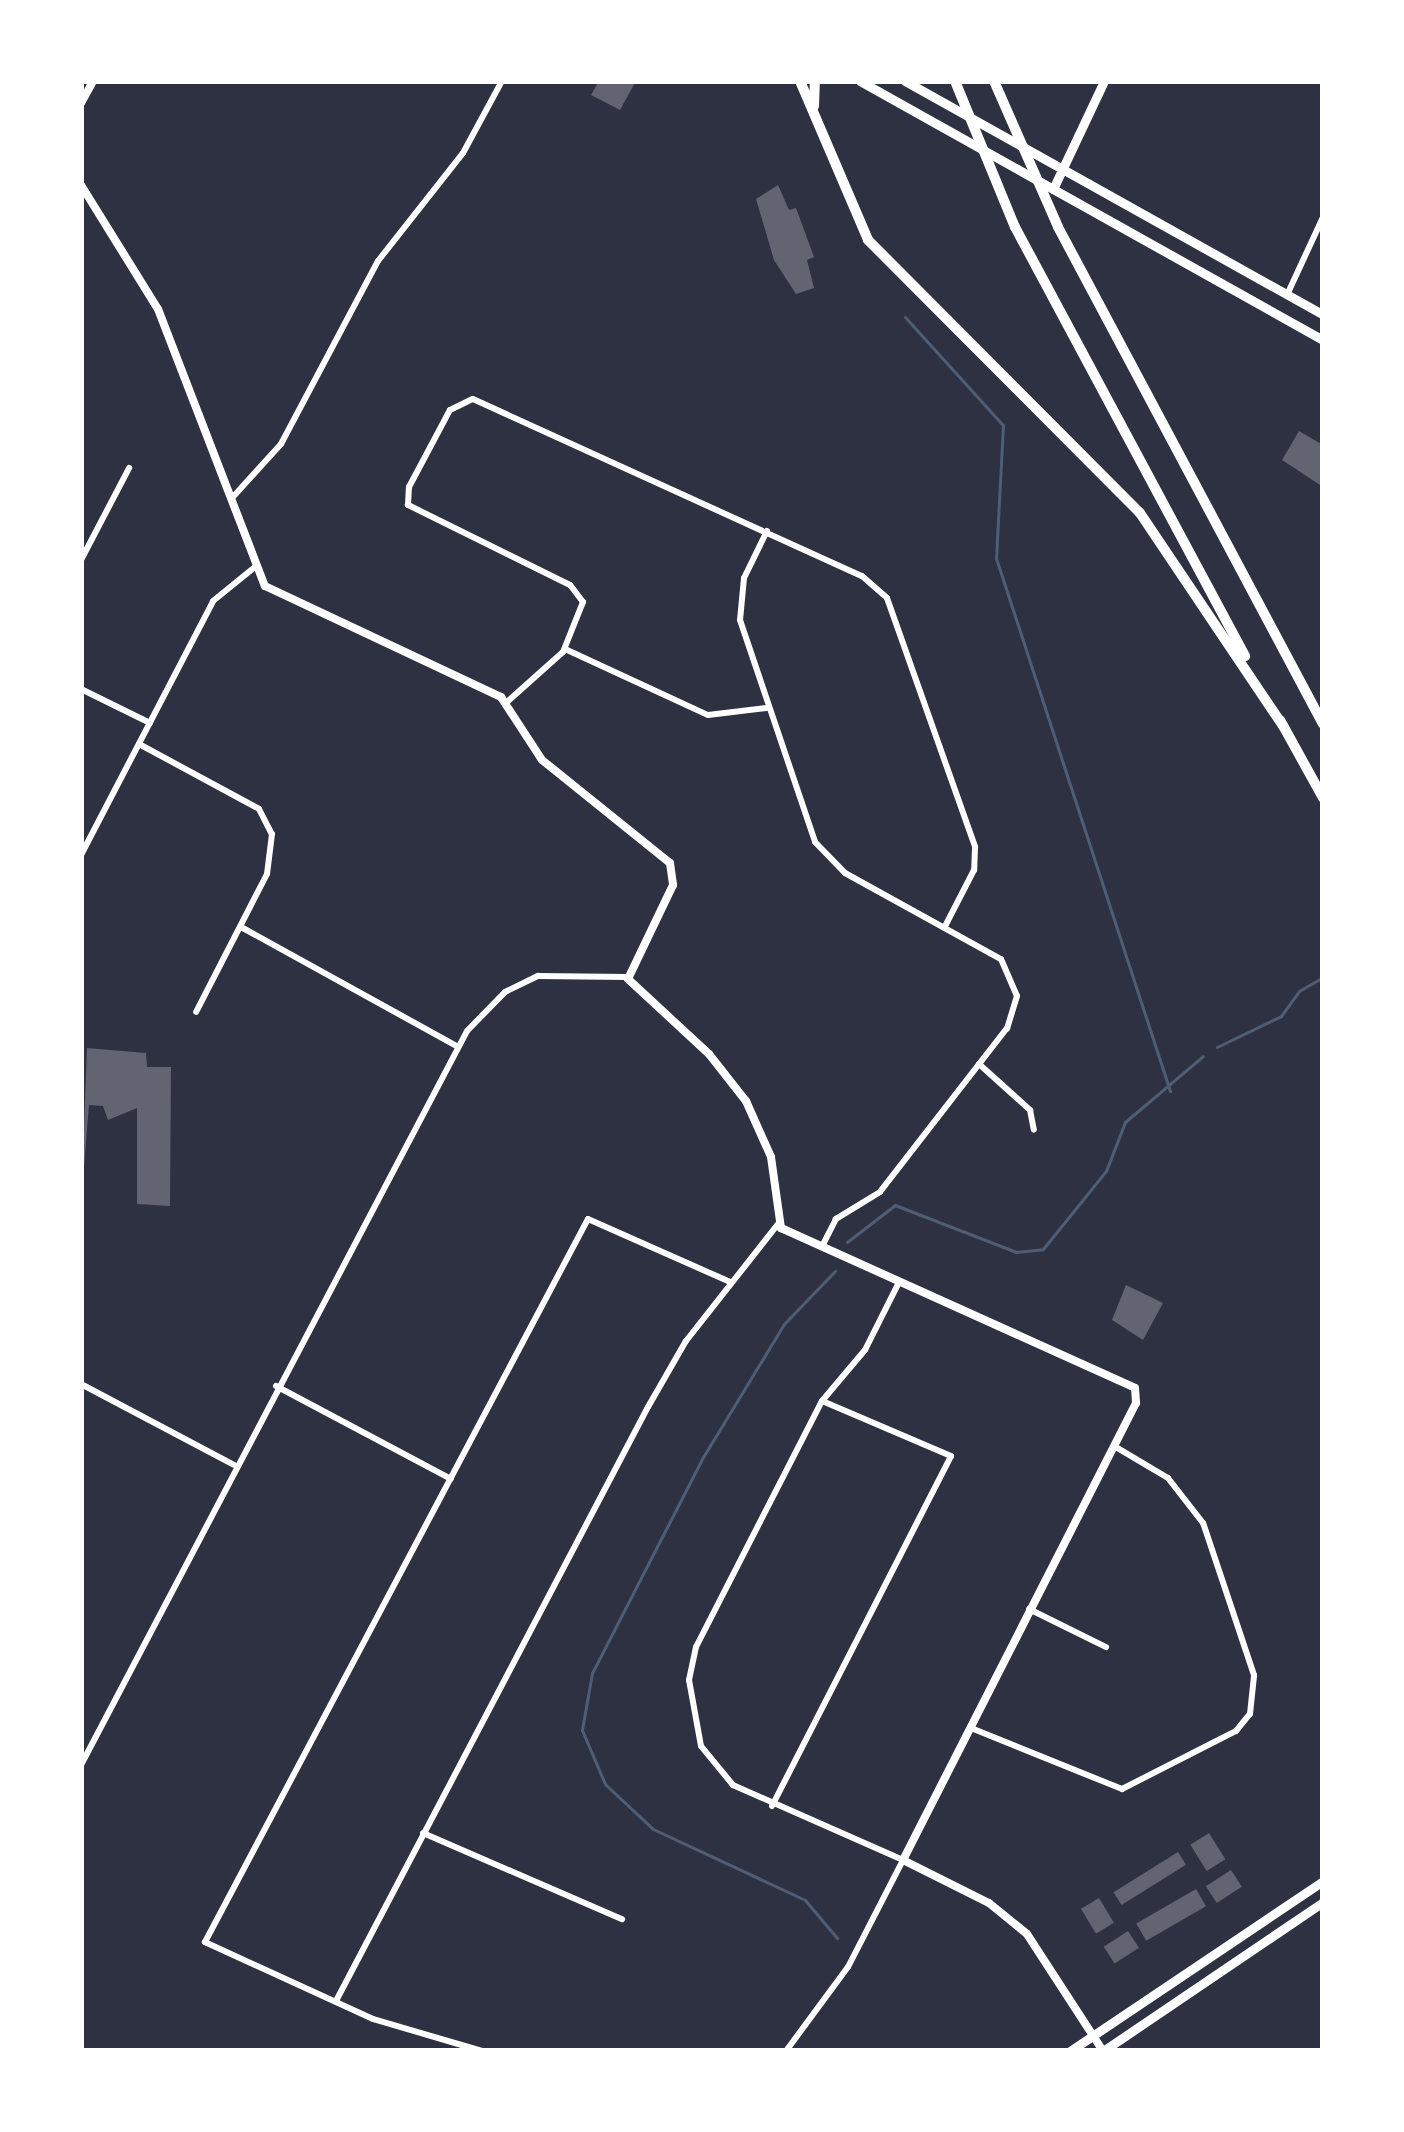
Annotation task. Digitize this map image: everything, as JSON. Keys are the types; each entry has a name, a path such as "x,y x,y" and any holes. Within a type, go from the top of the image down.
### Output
{"highway":[{"path":"800,81 868,240 1140,512 1282,725"},
{"path":"815,81 815,115"},
{"path":"956,81 1015,226 1323,798"},
{"path":"994,81 1058,227 1323,724"}],"main road":[{"path":"860,81 1323,340"},
{"path":"905,81 1323,316"},
{"path":"1053,190 1104,81"},
{"path":"1070,2051 1323,1881"},
{"path":"1103,2051 1323,1902"}],"street":[{"path":"81,104 93,81"},
{"path":"231,499 280,444 378,261 463,153 502,81"},
{"path":"82,190 158,309 256,566 275,595 507,702 542,760 671,867 673,885 627,977"},
{"path":"1287,295 1323,217"},
{"path":"507,702 565,649 583,610 575,589 408,505 409,487 456,404 482,400 862,576 901,624 976,847 974,870 944,928"},
{"path":"81,560 129,468"},
{"path":"767,531 739,605 768,708 823,854 1001,959 1016,988 1012,1017 979,1064 880,1192 836,1219 821,1249"},
{"path":"81,855 213,601 256,566"},
{"path":"565,649 708,715 768,708"},
{"path":"81,689 150,723"},
{"path":"139,744 259,809 269,823 270,868 196,1012"},
{"path":"240,926 458,1047"},
{"path":"81,1765 458,1047 491,1003 521,983 570,971 627,977 746,1101 771,1157 778,1224 730,1282 648,1407 335,2003"},
{"path":"979,1064 1030,1110 1034,1130"},
{"path":"482,2051 335,2003 206,1942 588,1219 730,1282"},
{"path":"778,1224 821,1249 1130,1382 1137,1400 848,1967 786,2051"},
{"path":"899,1282 865,1350 822,1401 696,1647 688,1680 690,1714 710,1760 733,1785 903,1860 1011,1919 1103,2051"},
{"path":"81,1384 235,1465"},
{"path":"276,1386 451,1479"},
{"path":"772,1806 951,1456 822,1401"},
{"path":"968,1727 1122,1789 1219,1741 1250,1714 1254,1675 1203,1523 1168,1478 1114,1446"},
{"path":"1029,1609 1106,1647"},
{"path":"423,1833 622,1918"}],"building":[{"path":"599,81 636,81 620,110 591,95"},
{"path":"778,185 789,210 796,208 814,257 807,260 814,288 796,294 774,260 756,199"},
{"path":"1299,431 1323,445 1323,487 1282,460"},
{"path":"87,1048 146,1053 147,1067 171,1067 170,1206 137,1204 137,1108 108,1120 103,1106 89,1105 81,1204"},
{"path":"1126,1285 1163,1303 1143,1340 1112,1320"},
{"path":"1209,1833 1225,1859 1207,1871 1190,1845"},
{"path":"1178,1852 1186,1865 1121,1905 1114,1892"},
{"path":"1231,1870 1242,1887 1217,1903 1206,1886"},
{"path":"1196,1889 1206,1906 1146,1941 1136,1924"},
{"path":"1099,1898 1114,1923 1096,1934 1081,1909"},
{"path":"1128,1931 1139,1948 1115,1964 1104,1947"}],"waterway":[{"path":"905,317 1003,425 996,558 1170,1091"},
{"path":"1217,1047 1281,1016 1299,991 1323,977"},
{"path":"847,1242 895,1205 1016,1252 1043,1249 1106,1171 1125,1122 1203,1056"},
{"path":"835,1271 784,1324 702,1459 592,1673 582,1730 605,1784 653,1829 805,1900 837,1938"}]}
